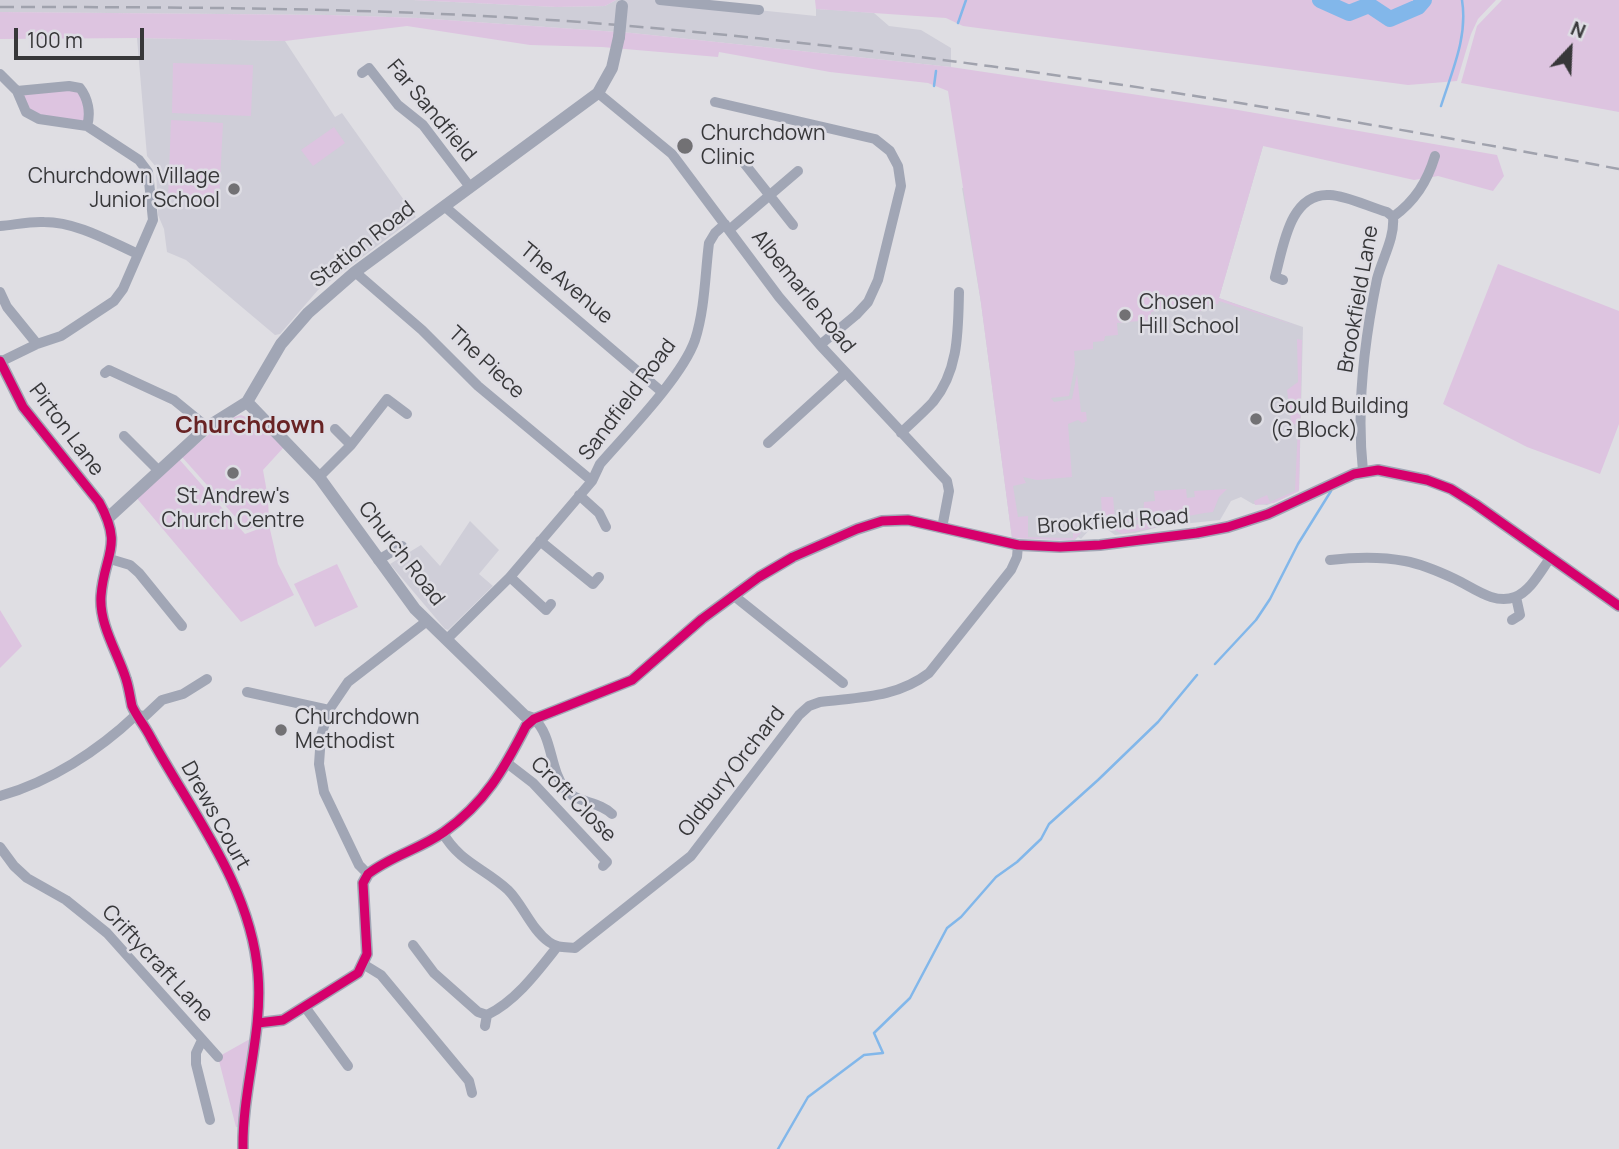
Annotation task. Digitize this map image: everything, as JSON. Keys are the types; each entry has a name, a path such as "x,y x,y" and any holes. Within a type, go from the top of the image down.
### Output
{"street":[{"path":"660,0 759,10"},
{"name":"Station Road","path":"247,402 281,344 308,313 355,272 598,93 612,68 619,37 622,3"},
{"name":"Far Sandfield","path":"362,73 369,68 398,105 423,125 470,187"},
{"path":"0,74 17,91 26,113 39,119 87,125 139,160 148,172 153,219 123,289 114,301 61,336 0,361"},
{"path":"17,91 69,86 80,88 86,95 89,118 87,125"},
{"name":"Albemarle Road","path":"598,93 672,154 820,345 947,481 949,491 942,528"},
{"path":"715,102 875,139 890,151 898,166 901,186 878,280 868,302 820,345"},
{"name":"Brookfield Lane","path":"1392,217 1404,209 1428,180 1435,156"},
{"path":"744,163 793,225"},
{"name":"Sandfield Road","path":"447,639 510,577 592,481 600,464 682,366 695,341 709,243 715,233 727,227 798,171"},
{"name":"Brookfield Lane","path":"1283,280 1275,277 1291,223 1300,206 1315,196 1331,195 1387,212 1392,217 1394,226 1378,276 1365,346 1360,420 1363,471"},
{"name":"The Avenue","path":"444,206 662,392"},
{"path":"0,226 61,223 80,228 138,254"},
{"name":"The Piece","path":"355,272 422,330 478,386 592,481"},
{"path":"0,292 7,307 37,344"},
{"path":"901,433 933,401 946,381 955,359 964,308 959,292"},
{"name":"Pirton Lane","path":"0,361 23,407 99,502 108,518"},
{"path":"109,368 174,400 206,427"},
{"path":"768,443 845,373"},
{"path":"319,477 351,445 387,399 408,414"},
{"path":"108,518 206,427 226,412 247,402"},
{"name":"Church Road","path":"247,402 319,477 415,609 525,716 534,719"},
{"path":"335,429 351,445"},
{"path":"126,443 159,471"},
{"name":"Brookfield Road","path":"534,719 632,680 733,595 793,556 857,529 882,522 908,520 1018,545 1080,546 1214,531 1268,514 1363,471 1402,473 1451,489 1619,606"},
{"path":"579,495 599,513 606,527"},
{"name":"Drews Court","path":"108,518 112,535 110,559 101,597 103,617 136,715 214,847 240,900 254,947 259,992 258,1023 243,1128 243,1149"},
{"path":"540,541 593,583"},
{"name":"Oldbury Orchard","path":"556,947 575,948 691,856 799,715 809,706 820,702 895,692 912,685 929,673 1012,570 1018,545"},
{"path":"378,560 402,546"},
{"path":"1336,555 1407,561 1501,599 1516,597 1530,586 1550,556"},
{"path":"110,559 130,565 139,573 182,626"},
{"path":"510,577 545,610"},
{"path":"733,595 843,683"},
{"path":"1516,597 1520,618"},
{"path":"368,874 359,865 324,792 319,757 321,736 329,710 348,682 427,621"},
{"path":"0,796 24,789 63,769 108,741 136,715 145,716 162,700 183,694 207,679"},
{"path":"247,692 329,710"},
{"path":"258,1023 283,1020 358,973 363,964 366,943 363,884 368,874 443,833 475,806 494,785 526,726 534,719 541,726 553,764 565,789 576,797 609,807"},
{"name":"Croft Close","path":"507,763 543,793 607,862 603,866"},
{"path":"412,951 486,1020 534,976 556,947 545,939 507,890 472,866 450,845 443,833"},
{"name":"Criftycraft Lane","path":"0,848 27,878 66,900 107,933 218,1057"},
{"path":"363,964 381,975 469,1081 472,1093"},
{"path":"305,1007 348,1066"},
{"path":"202,1040 196,1053 196,1064 211,1120"}],"shaded area":[{"path":"0,0 413,0 556,7 605,6 616,0 660,0 816,16 816,9 834,10 874,13 889,26 921,30 951,48 951,67 632,33 418,18 0,12"},
{"path":"413,0 616,0 605,6 556,7"},
{"path":"815,0 1496,0 1478,19 1457,81 1408,85 963,26 946,18 816,9"},
{"path":"1502,0 1619,0 1619,112 1461,83 1477,26"},
{"path":"0,12 418,18 632,33 951,67 1232,109 1497,155 1504,176 1493,191 1438,176 1414,180 1263,146 1219,298 1297,326 1219,301 1218,304 1206,305 1206,311 1177,306 1151,312 1151,320 1117,323 1118,335 1105,336 1104,341 1093,342 1093,349 1074,351 1075,364 1069,396 1051,398 1054,402 1072,399 1077,374 1081,412 1086,412 1087,421 1082,423 1078,420 1068,424 1072,477 1037,480 1023,477 1026,483 1013,486 1018,517 1028,516 1028,537 1073,538 1073,528 1081,533 1073,541 1012,538 981,303 948,91 928,83 830,72 719,52 718,57 602,47 530,45 407,26 285,41 0,39"},
{"name":"Churchdown Village Junior School","path":"137,38 285,41 335,117 342,113 416,217 318,290 280,334 275,335 186,260 167,252 164,229 158,215 156,167 147,156"},
{"path":"173,63 253,65 251,116 172,113"},
{"path":"80,88 87,126 26,112 17,91"},
{"path":"171,120 223,123 219,201 168,199"},
{"path":"334,127 345,143 313,166 301,150"},
{"name":"Chosen Hill School","path":"1263,146 1219,298 1303,327 1299,491 1267,505 1253,504 1241,497 1231,501 1220,520 1182,524 1184,516 1161,516 1163,526 1135,533 1115,535 1101,525 1093,526 1081,539 1078,537 1075,540 1012,538 981,303 962,188"},
{"path":"1498,264 1619,311 1619,424 1600,474 1527,447 1443,404"},
{"path":"1297,339 1302,340 1299,491 1274,503 1255,505 1254,501 1267,495 1270,502 1295,491 1298,425 1294,424 1292,427 1287,390 1298,382"},
{"path":"241,415 258,422 284,447 263,470 269,521 247,530 182,457 226,420"},
{"path":"179,459 245,534 269,525 278,564 294,595 241,622 135,496"},
{"path":"1186,489 1187,498 1195,497 1194,491 1227,489 1219,497 1213,512 1180,517 1117,520 1143,517 1144,502 1155,501 1154,491"},
{"path":"1101,497 1113,497 1115,519 1102,516"},
{"path":"1104,519 1131,526 1160,519 1163,526 1122,534 1107,526"},
{"path":"470,521 499,550 479,574 493,586 448,630 390,564 421,545 440,566"},
{"path":"337,564 358,607 315,627 294,584"},
{"path":"0,610 22,646 0,668"},
{"path":"257,1035 243,1128 236,1127 218,1057"}],"waterway":[{"path":"958,23 966,0"},
{"path":"1320,0 1349,13 1369,5 1390,19 1418,7 1424,0"},
{"path":"1441,106 1461,41 1462,0"},
{"path":"934,86 936,71"},
{"path":"1215,664 1256,620 1331,491"},
{"path":"778,1149 808,1097 864,1055 883,1053 874,1033 910,998 947,928 961,917 996,877 1041,839 1049,824 1158,722 1197,675"}],"railway":[{"path":"0,7 379,12 606,24 733,36 988,66 1241,103 1619,169"}],"cycle path":[{"path":"0,361 23,407 99,502 106,517 111,540 101,607 106,628 126,679 132,706 217,851 244,911 253,942 259,996 243,1149"},
{"path":"258,1023 283,1020 358,973 367,954 363,883 368,874 435,838 471,809 492,784 526,726 534,719 632,680 702,619 759,577 793,557 882,521 908,520 1018,545 1100,545 1228,527 1268,514 1354,474 1378,470 1427,480 1451,489 1619,606"}],"place":[{"name":"Churchdown Clinic","path":"685,146"},
{"name":"Churchdown Village Junior School","path":"234,189"},
{"name":"Chosen Hill School","path":"1125,315"},
{"name":"Gould Building (G Block)","path":"1256,419"},
{"name":"St Andrew's Church Centre","path":"233,473"},
{"name":"Churchdown Methodist","path":"281,730"}],"district":[{"name":"Churchdown","path":"250,426"}]}
